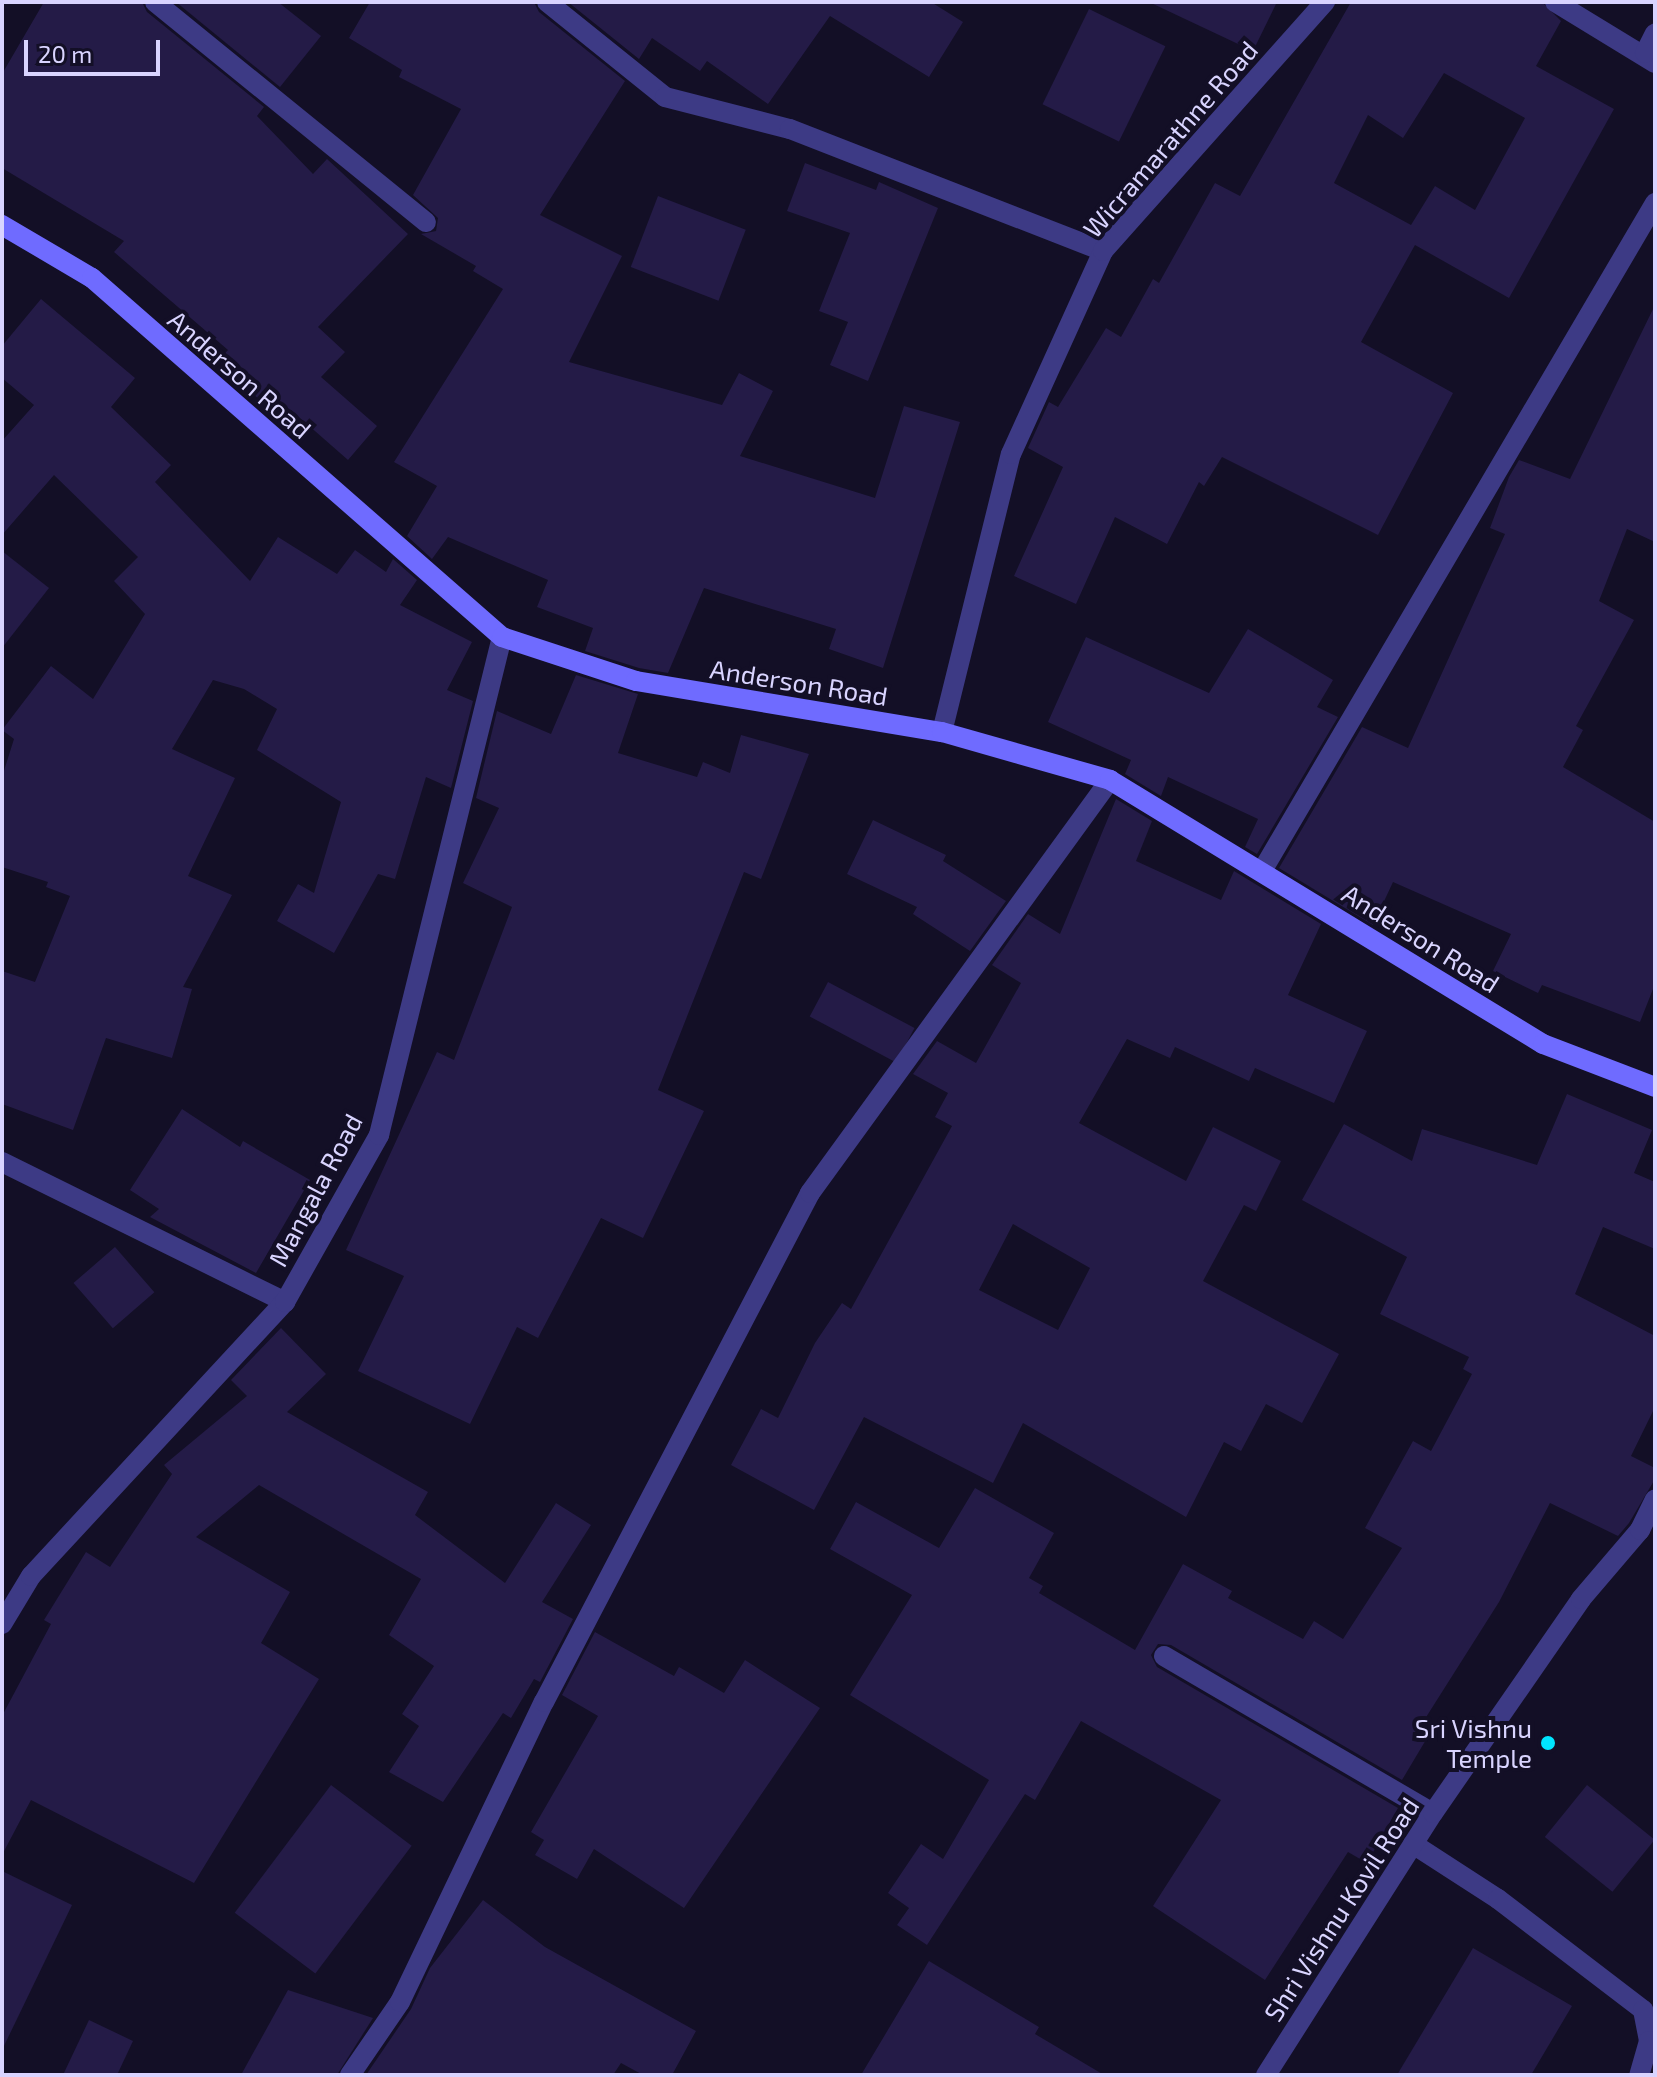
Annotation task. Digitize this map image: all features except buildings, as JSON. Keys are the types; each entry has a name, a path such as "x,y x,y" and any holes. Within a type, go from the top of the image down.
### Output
{"main road":[{"name":"Anderson Road","path":"2,225 92,278 502,637 636,681 942,732 1110,780 1543,1044 1655,1087"}],"street":[{"path":"155,2 426,222"},
{"path":"547,2 665,97 790,129 1103,251"},
{"name":"Wicramarathne Road","path":"942,732 1011,454 1103,251 1325,2"},
{"path":"1555,2 1650,58 1655,33"},
{"path":"1262,871 1655,203"},
{"name":"Mangala Road","path":"2,1624 31,1576 285,1302 379,1135 502,637"},
{"path":"350,2075 400,2002 544,1702 810,1193 1110,780"},
{"path":"2,1162 285,1302"},
{"name":"Shri Vishnu Kovil Road","path":"1266,2075 1433,1813 1581,1599 1640,1530 1655,1499"},
{"path":"1164,1656 1433,1813"},
{"path":"1413,1844 1498,1899 1643,2010 1649,2041 1639,2075"}],"place":[{"name":"Sri Vishnu Temple","path":"1548,1743"}]}
